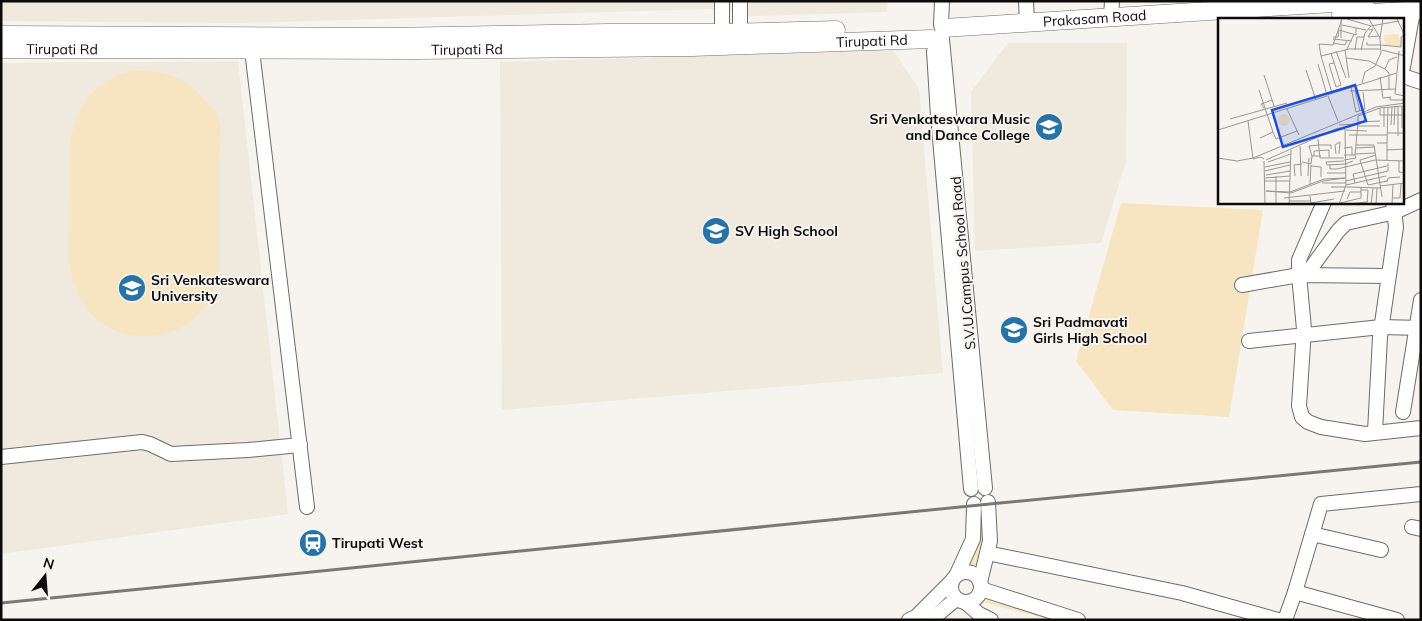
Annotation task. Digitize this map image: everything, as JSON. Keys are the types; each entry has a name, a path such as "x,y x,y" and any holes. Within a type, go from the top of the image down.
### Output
{"main road":[{"name":"Prakasam Road","path":"938,34 1112,9 1365,1"},
{"path":"1312,18 1353,17 1417,10"},
{"name":"Prakasam Road","path":"938,34 1218,22"},
{"name":"Tirupati Rd","path":"740,39 911,40 938,34"},
{"name":"Tirupati Rd","path":"1,49 252,50 387,44 722,40 938,34"},
{"name":"Tirupati Rd","path":"1,35 387,44"}],"street":[{"path":"722,1 722,40"},
{"path":"740,1 740,39"},
{"path":"938,34 942,1"},
{"path":"1026,1 1027,22"},
{"path":"1404,63 1417,10"},
{"name":"S.V.U.Campus School Road","path":"938,34 978,488 938,116 934,60 938,34"},
{"path":"911,40 934,60"},
{"path":"252,50 307,507"},
{"path":"1404,76 1421,82"},
{"path":"1302,275 1346,223 1421,200"},
{"path":"1323,204 1300,255 1303,336 1299,406 1302,417 1308,422 1321,427 1365,434 1421,428"},
{"path":"1375,432 1381,328 1396,227 1394,207"},
{"path":"1242,285 1302,275 1388,276"},
{"path":"1403,412 1421,300"},
{"path":"1249,341 1381,328 1418,328"},
{"path":"1,457 142,442 171,454 248,450 300,444"},
{"path":"1285,620 1320,506 1325,503 1421,494"},
{"path":"931,620 961,601 974,600 980,593 990,541 988,502"},
{"path":"974,504 973,539 954,577 951,591 961,601 987,619"},
{"path":"1312,534 1381,550"},
{"path":"987,553 1182,593 1278,620"},
{"path":"909,620 916,617 954,577 966,572 975,574 981,585 1078,620"},
{"path":"1295,592 1397,620"}],"shaded area":[{"path":"1,1 888,1 887,12 753,16 710,9 242,23 1,21"},
{"name":"Sri Venkateswara Music and Dance College","path":"1008,43 1127,43 1126,161 1101,243 975,251 971,92"},
{"name":"SV High School","path":"893,50 919,89 943,373 502,410 500,62"},
{"name":"Sri Venkateswara University","path":"238,61 288,514 1,554 1,63"},
{"path":"133,71 164,74 191,86 214,110 218,118 220,130 219,272 215,288 207,304 195,317 181,327 149,336 115,331 88,310 80,299 73,280 69,260 70,140 78,114 89,96 102,85 117,76"},
{"path":"1121,203 1263,210 1229,417 1113,410 1076,361"},
{"path":"981,533 984,534 979,570 969,567"},
{"path":"986,596 1053,614 1052,620 985,603"}],"railway":[{"path":"1,603 1421,462"}],"place":[{"name":"Sri Venkateswara Music and Dance College","path":"1049,127"},
{"name":"SV High School","path":"716,231"},
{"name":"Sri Venkateswara University","path":"132,288"},
{"name":"Sri Padmavati Girls High School","path":"1014,330"},
{"name":"Tirupati West","path":"313,543"}]}
